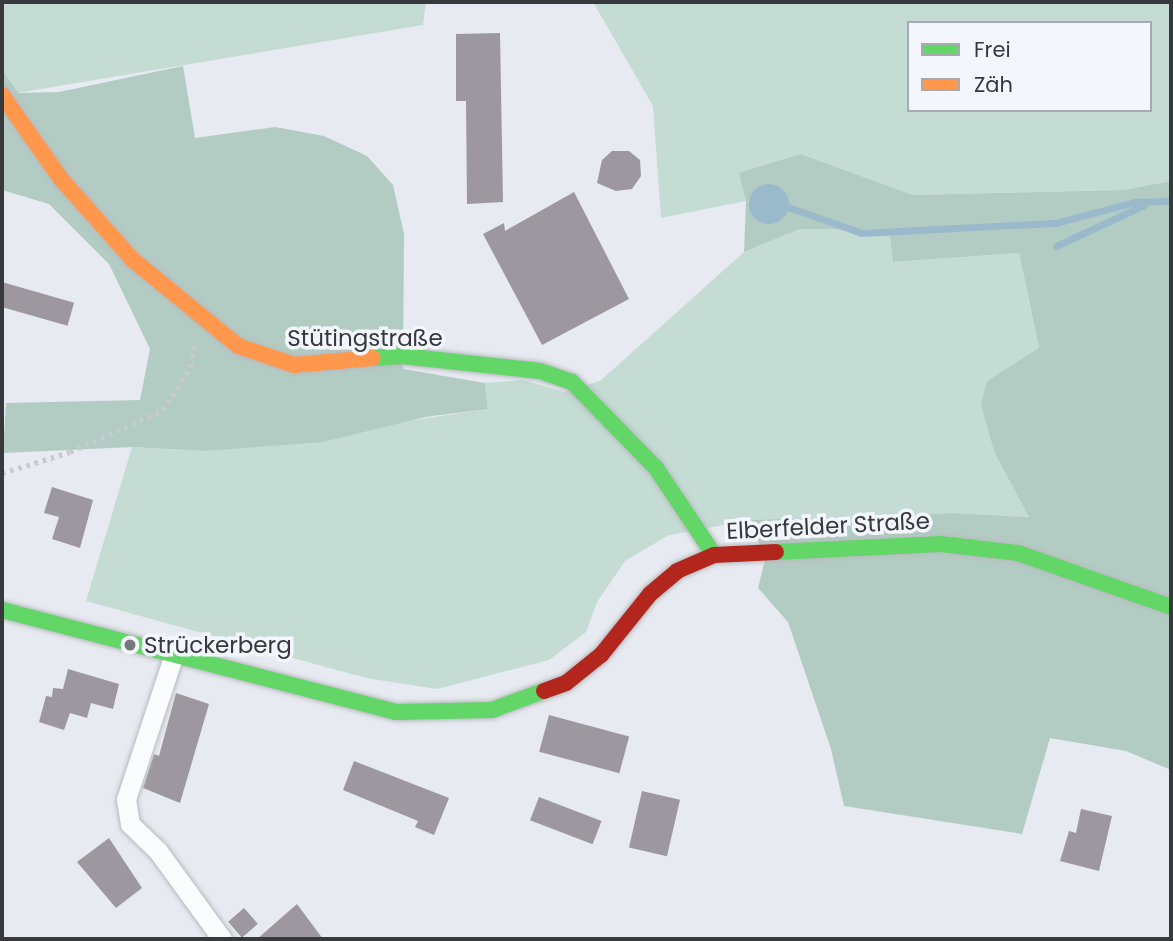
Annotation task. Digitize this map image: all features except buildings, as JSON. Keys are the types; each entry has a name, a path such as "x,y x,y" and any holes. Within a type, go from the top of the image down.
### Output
{"main road":[{"name":"Stütingstraße","path":"2,95 61,179 133,260 195,316 238,346 294,365 402,356 540,372 572,382 656,468 714,555"},
{"name":"Elberfelder Straße","path":"2,610 173,657 396,712 492,710 566,683 601,655 649,594 677,571 714,555 941,544 982,548 1018,554 1171,607"}],"street":[{"path":"173,657 126,799 131,824 158,852 222,939"}],"path":[{"path":"2,473 69,452 163,410 191,367 195,316"}],"green space":[{"path":"2,2 426,2 423,25 17,93 2,69"},
{"path":"593,2 1171,2 1171,181 1123,190 913,195 801,154 746,201 661,218 653,106"},
{"path":"183,66 195,138 275,127 324,136 367,156 393,185 404,234 403,369 485,383 488,409 425,417 323,442 204,451 132,447 3,453 6,403 140,400 150,349 109,264 49,204 2,190 2,69 18,93 59,92"},
{"path":"801,154 913,195 1123,190 1171,181 1171,770 1126,751 1050,738 1022,834 844,806 831,749 788,622 758,588 765,560 751,520 955,513 1029,517 995,454 981,405 987,381 1039,348 1019,253 893,262 889,230 800,229 744,252 746,201 739,173"},
{"path":"800,229 889,230 893,262 1019,253 1039,349 987,381 995,454 1029,517 955,513 751,520 669,535 625,561 597,602 586,632 549,660 437,689 366,678 86,601 132,447 204,451 488,409 485,383 523,380 564,392 600,381 744,252"}],"water":[{"path":"769,184 783,190 789,204 783,218 769,224 755,218 749,204 755,190"}],"waterway":[{"path":"788,207 862,233 1055,223 1135,202 1171,201"},
{"path":"1056,246 1144,205"}],"traffic: fast":[{"path":"373,358 402,356 540,371 572,382 656,468 714,555"},
{"path":"776,552 941,544 1018,553 1171,607"},
{"path":"2,610 396,712 492,710 544,691"}],"traffic: slow":[{"path":"2,95 61,179 133,260 238,346 294,365 373,358"}],"traffic: jam":[{"path":"544,691 566,683 601,655 650,594 677,571 714,555 776,552"}],"place":[{"name":"Strückerberg","path":"130,645"}]}
